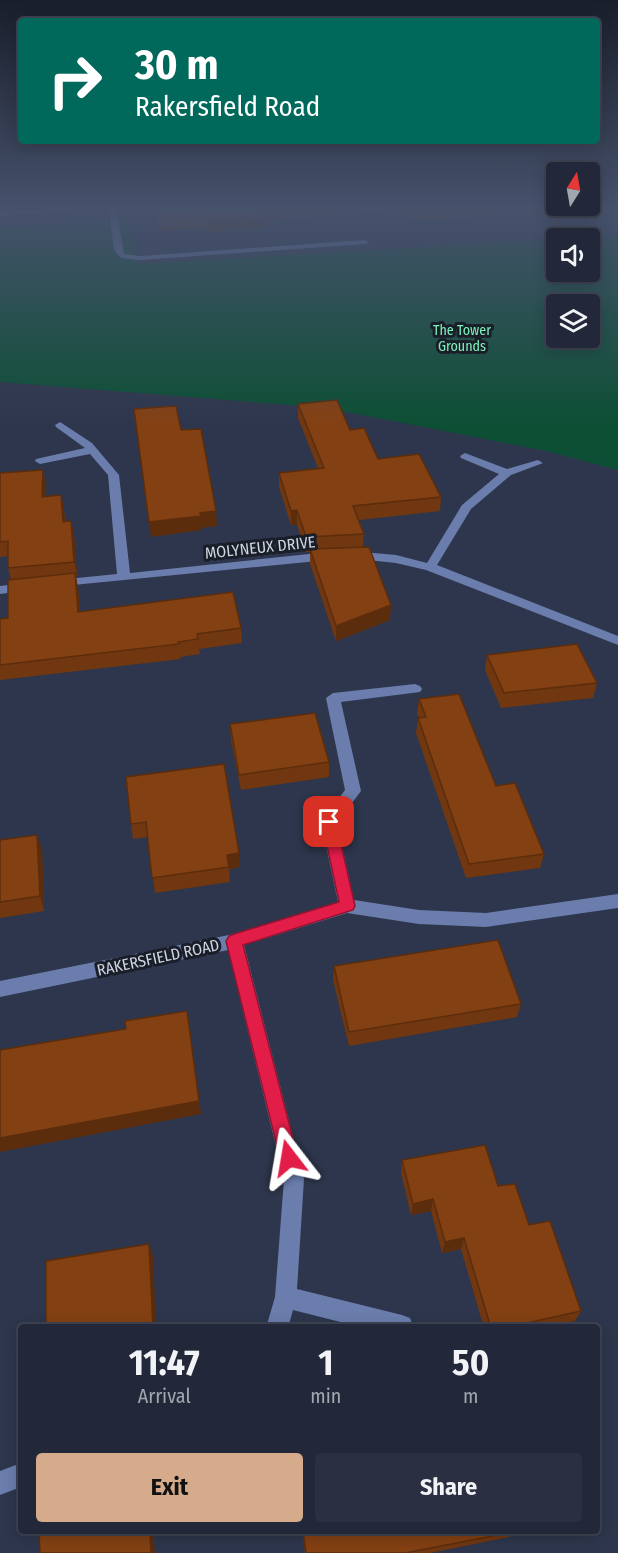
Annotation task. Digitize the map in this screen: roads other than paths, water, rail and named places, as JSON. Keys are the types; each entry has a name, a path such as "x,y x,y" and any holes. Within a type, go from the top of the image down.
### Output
{"street":[{"path":"60,424 93,450 113,475 124,577"},
{"path":"40,461 93,450"},
{"path":"465,456 507,473"},
{"path":"430,567 466,507 507,473 538,463"},
{"name":"MOLYNEUX DRIVE","path":"0,590 335,555 367,555 430,567 618,641"},
{"path":"347,906 329,822 353,791 333,698 415,689"},
{"name":"RAKERSFIELD ROAD","path":"0,989 234,941 347,906 419,917 486,920 618,902"},
{"path":"234,941 294,1179 286,1297 278,1324"},
{"path":"286,1297 394,1324"},
{"path":"0,1483 18,1476"}],"park label":[{"name":"The Tower Grounds","path":"462,338"}]}
